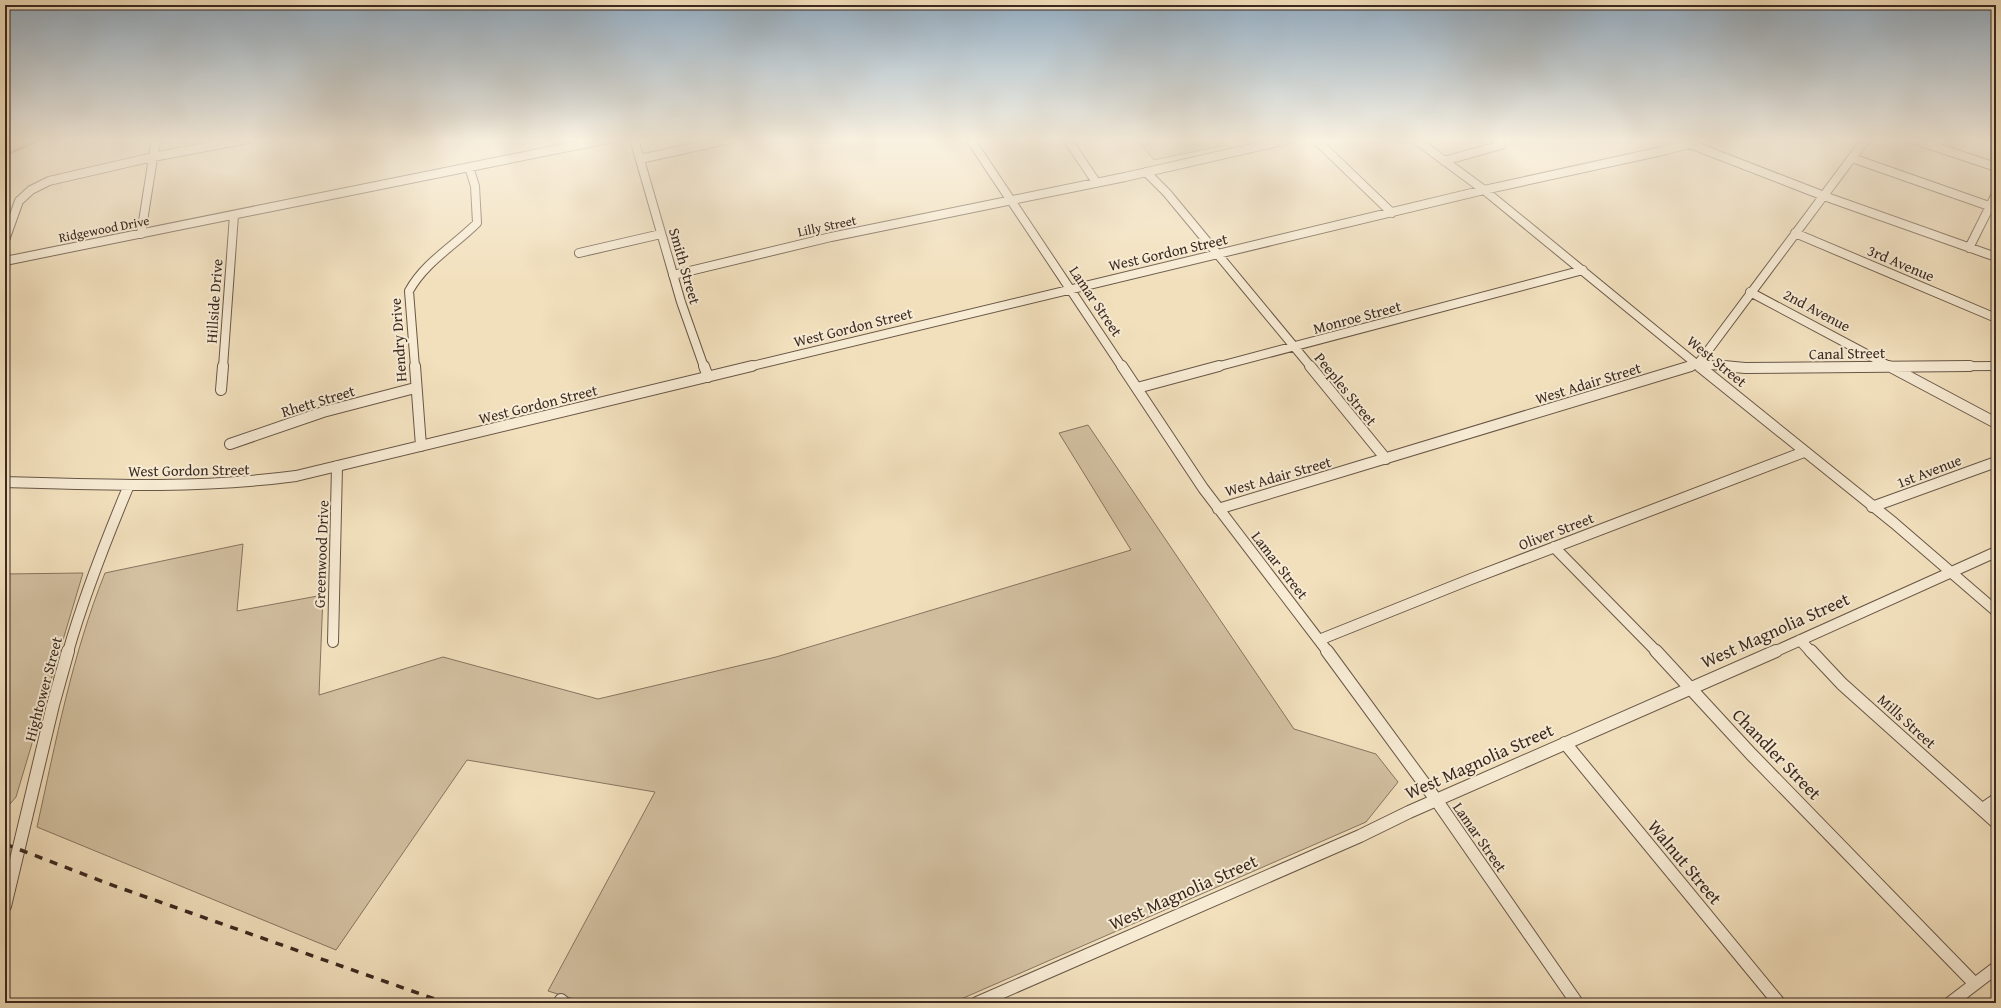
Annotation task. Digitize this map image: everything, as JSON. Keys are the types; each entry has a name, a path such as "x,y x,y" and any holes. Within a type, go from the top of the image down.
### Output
{"street":[{"path":"5,240 9,221 19,201 25,194 39,186"},
{"path":"141,234 148,186"},
{"name":"Ridgewood Drive","path":"5,261 374,186"},
{"name":"Hendry Drive","path":"421,446 415,388 409,291 417,276 466,235 477,223 474,186"},
{"name":"Smith Street","path":"648,186 673,275 708,377"},
{"name":"Lamar Street","path":"1002,186 1069,290 1218,509 1319,640 1437,801 1577,1003"},
{"name":"Lilly Street","path":"673,275 831,237 1077,186"},
{"name":"Peeples Street","path":"1159,186 1218,254 1386,459"},
{"path":"1364,186 1392,213"},
{"name":"West Street","path":"1479,186 1804,452 1894,523 1996,611"},
{"name":"West Gordon Street","path":"5,482 212,486 260,482 338,466 1502,186"},
{"path":"1798,186 1996,257"},
{"path":"1698,364 1750,292 1831,186"},
{"path":"1932,186 1989,206"},
{"path":"1969,248 1996,194"},
{"name":"Hillside Drive","path":"221,390 234,214"},
{"name":"3rd Avenue","path":"1795,233 1996,318"},
{"path":"579,252 662,234"},
{"name":"Monroe Street","path":"1137,388 1294,348 1583,270"},
{"name":"2nd Avenue","path":"1750,292 1892,366 1996,423"},
{"name":"Canal Street","path":"1698,364 1745,368 1996,366"},
{"name":"West Adair Street","path":"1218,509 1698,364"},
{"name":"Rhett Street","path":"230,444 323,412 415,388"},
{"name":"Oliver Street","path":"1319,640 1554,547 1804,452"},
{"name":"1st Avenue","path":"1872,507 1996,462"},
{"name":"Greenwood Drive","path":"333,642 338,466"},
{"name":"Hightower Street","path":"5,906 52,705 76,623 101,553 128,485"},
{"name":"Chandler Street","path":"1554,547 1691,688 1751,754 1975,984"},
{"name":"West Magnolia Street","path":"977,1003 1437,801 1565,743 1724,675 1996,552"},
{"name":"Mills Street","path":"1800,640 1847,689 1996,822"},
{"name":"Walnut Street","path":"1565,743 1779,1003"},
{"path":"1983,809 1996,800"},
{"path":"1950,1003 1996,968"}],"shaded area":[{"path":"1088,425 1294,729 1376,754 1398,782 1366,822 952,1003 587,1003 548,991 655,792 467,760 336,950 37,827 58,730 74,667 93,604 105,573 243,544 237,611 323,595 319,695 443,657 598,699 776,657 1131,550 1059,433"},
{"path":"83,573 16,797 5,810 5,574"}],"railway":[{"path":"5,844 109,884 446,1003"}]}
